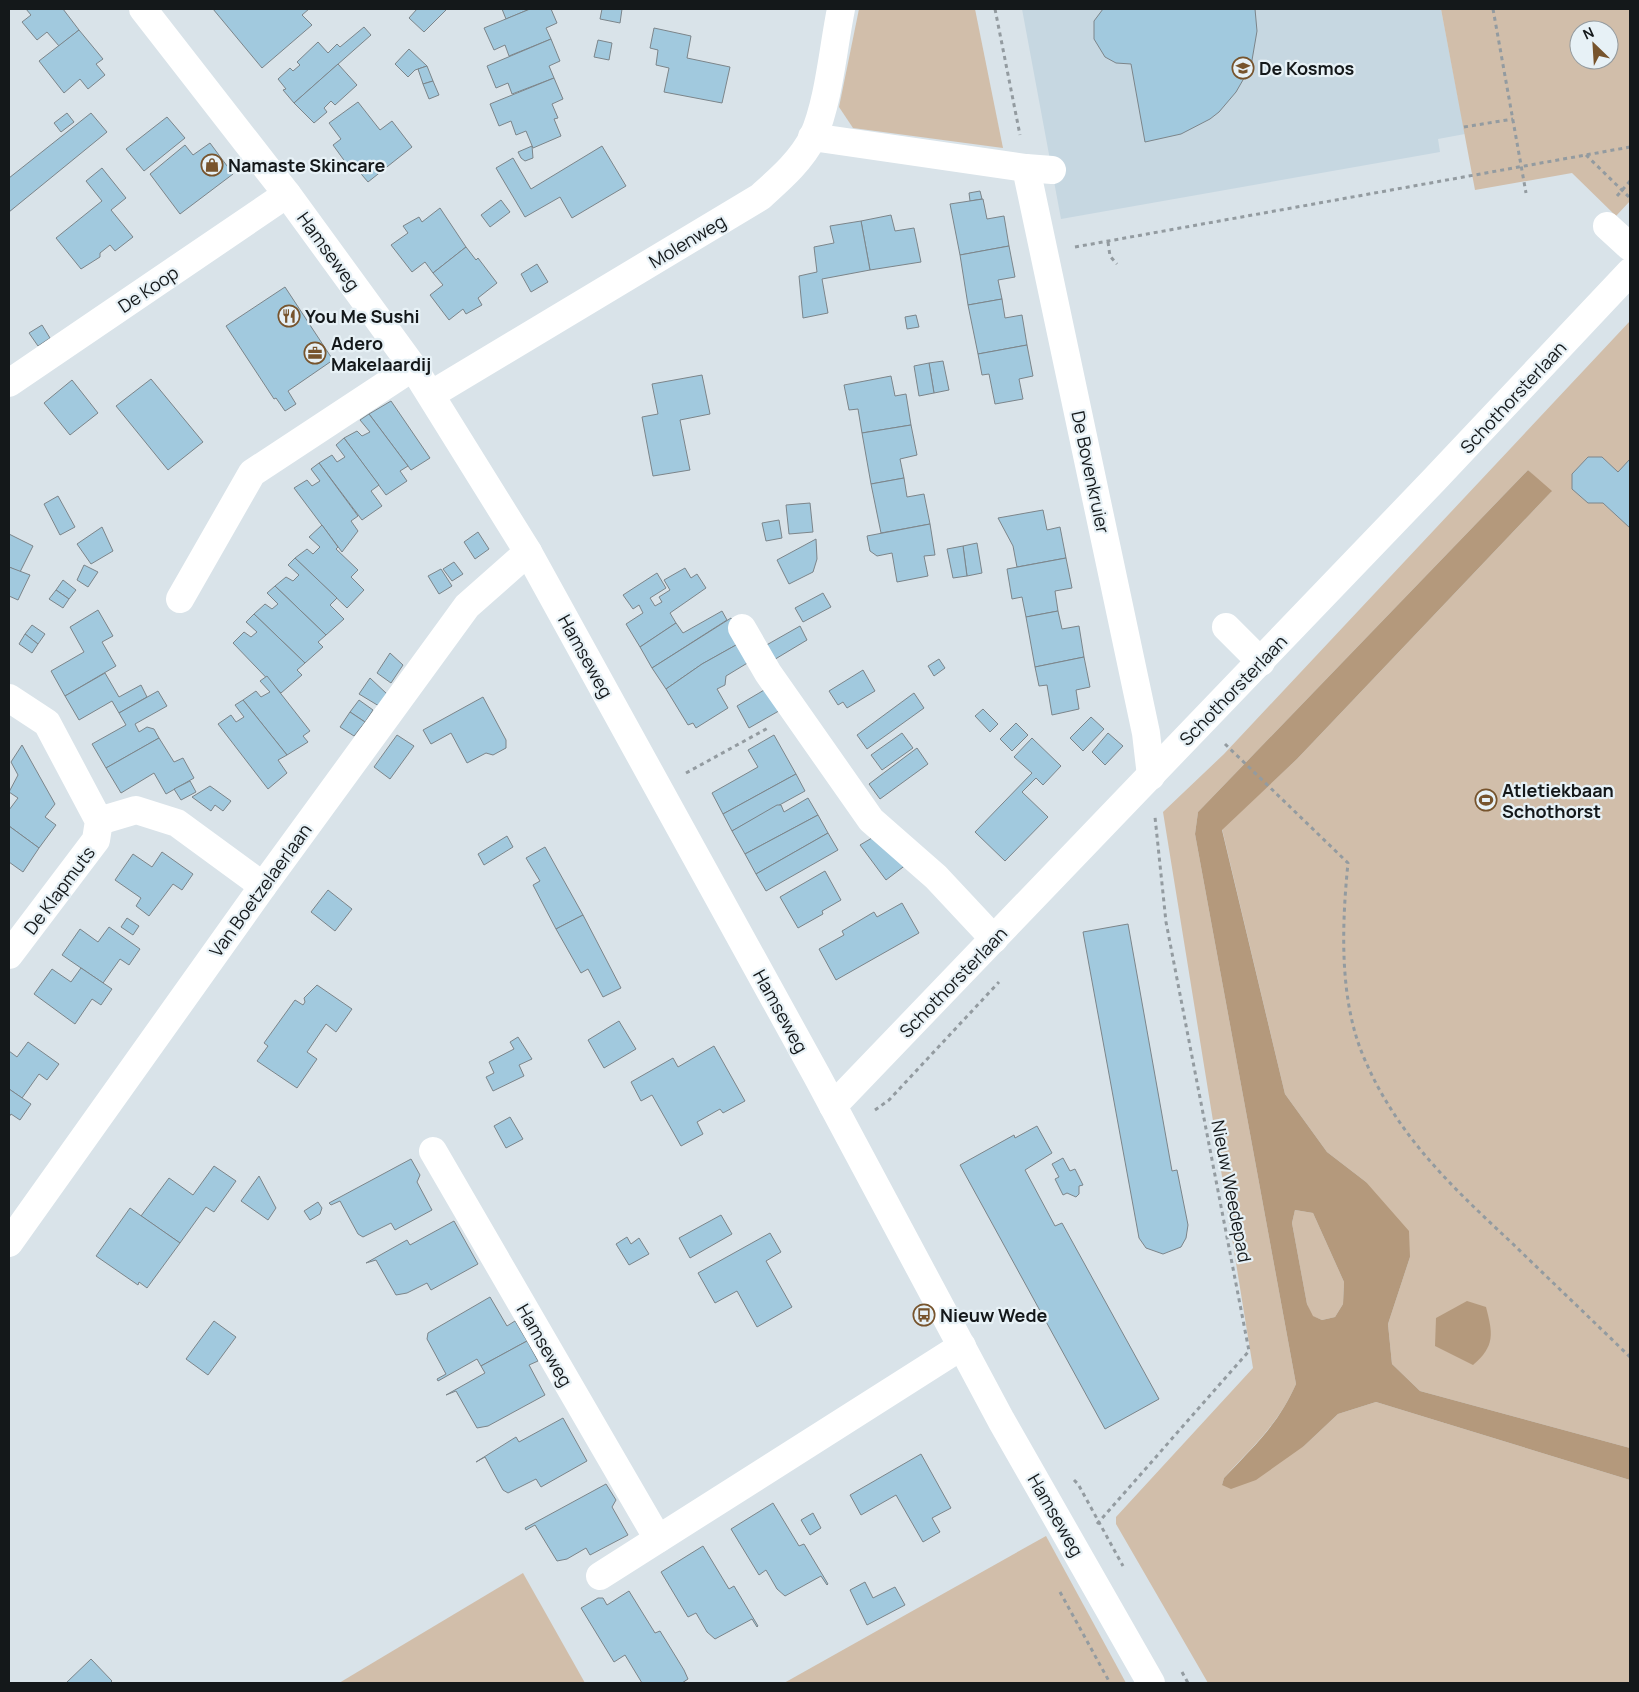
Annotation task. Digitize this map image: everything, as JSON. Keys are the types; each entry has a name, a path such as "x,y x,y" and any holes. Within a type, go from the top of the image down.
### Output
{"street":[{"name":"Molenweg","path":"432,394 760,197 790,170 812,138 821,110 841,9"},
{"name":"Hamseweg","path":"149,11 287,194 432,394 528,552 834,1106 962,1346 1151,1683"},
{"path":"812,138 1039,169"},
{"name":"De Bovenkruier","path":"1039,169 1044,253 1146,733 1151,776"},
{"name":"De Koop","path":"9,383 287,194"},
{"path":"1607,226 1630,247"},
{"name":"Schothorsterlaan","path":"834,1106 1261,662 1630,272"},
{"path":"180,599 252,473 413,367"},
{"name":"Van Boetzelaerlaan","path":"9,1242 263,886 467,606 528,552"},
{"path":"1226,627 1261,662"},
{"path":"742,628 768,673 871,820 936,878 994,939"},
{"path":"9,698 47,723 99,821 136,810 177,823 263,886"},
{"name":"De Klapmuts","path":"9,955 96,840 99,821"},
{"name":"Hamseweg","path":"433,1151 658,1539"},
{"path":"600,1576 962,1346"}],"path":[{"path":"996,9 1039,169"},
{"path":"1493,9 1526,192"},
{"path":"1464,127 1513,119"},
{"path":"1044,253 1630,147"},
{"path":"1585,154 1630,198"},
{"path":"1108,242 1110,256 1117,264"},
{"path":"660,788 797,712"},
{"path":"1237,755 1348,863 1342,917 1345,976 1362,1052 1384,1100 1443,1178 1630,1356"},
{"name":"Nieuw Weedepad","path":"1069,1538 1100,1522 1250,1351 1166,922 1151,776"},
{"path":"1058,1588 1110,1683"}],"shaded area":[{"path":"859,9 975,9 1003,148 853,128 839,107"},
{"name":"De Kosmos","path":"1022,9 1441,9 1465,134 1438,139 1440,152 1061,219"},
{"path":"1441,9 1630,9 1630,201 1616,216 1572,173 1475,190"},
{"path":"1630,321 1630,1448 1420,1391 1392,1364 1388,1324 1410,1257 1366,1182 1327,1152 1285,1094 1222,829 1297,759 1551,492 1528,470 1198,812 1195,834 1296,1384 1289,1399 1273,1423 1224,1478 1222,1485 1304,1446 1338,1414 1376,1402 1630,1480 1630,1683 1208,1683 1116,1524 1116,1517 1253,1368 1163,812 1224,754"},
{"path":"1528,470 1552,491 1297,759 1222,830 1285,1094 1327,1152 1366,1182 1409,1231 1410,1257 1388,1324 1392,1364 1420,1391 1630,1448 1630,1480 1376,1402 1338,1414 1304,1446 1256,1480 1231,1489 1222,1485 1224,1478 1273,1423 1296,1384 1195,834 1198,812","holes":["1295,1210 1313,1213 1344,1282 1343,1304 1335,1317 1322,1320 1313,1316 1307,1304 1292,1223"]},
{"path":"1295,1210 1313,1213 1344,1282 1343,1304 1335,1317 1322,1320 1312,1316 1307,1304 1292,1223"},
{"path":"1467,1301 1486,1307 1491,1332 1489,1345 1473,1365 1435,1346 1436,1318"},
{"path":"1046,1536 1126,1683 784,1683"},
{"path":"523,1573 585,1683 339,1683"}],"building":[{"path":"26,9 63,9 79,30 59,46 47,32 37,40 22,22 31,15"},
{"path":"213,9 309,9 302,15 312,25 262,68"},
{"path":"417,9 447,9 424,32 409,18"},
{"path":"502,9 530,9 506,19"},
{"path":"530,9 551,9 557,23 546,28 551,39 509,56 505,45 494,50 484,28"},
{"path":"602,9 622,9 620,23 600,19"},
{"path":"1103,9 1255,9 1257,31 1251,66 1236,92 1219,112 1210,119 1181,134 1145,142 1131,64 1116,63 1105,57 1094,39 1094,21"},
{"path":"364,27 371,35 294,103 283,90 286,89 278,79 290,68 293,71 300,65 297,62 318,42 328,53 337,44 340,47"},
{"path":"654,28 691,36 687,58 730,67 722,103 664,92 669,68 656,65 658,50 650,48"},
{"path":"79,30 103,59 96,64 105,75 88,89 80,79 64,93 39,61"},
{"path":"551,39 560,61 549,66 554,78 512,94 508,83 496,88 487,66"},
{"path":"598,40 612,43 609,60 594,57"},
{"path":"409,49 427,66 415,70 408,77 395,64"},
{"path":"338,64 357,85 335,105 331,101 324,108 327,112 314,123 294,103"},
{"path":"427,66 433,81 423,84 418,69"},
{"path":"554,78 563,99 552,104 558,118 554,119 561,136 533,148 526,131 516,135 511,121 499,126 490,104"},
{"path":"433,81 439,95 429,99 423,84"},
{"path":"358,102 380,130 392,121 412,147 368,182 356,168 355,170 348,162 346,163 333,145 341,139 329,123"},
{"path":"67,113 74,122 61,132 54,123"},
{"path":"91,113 107,132 9,212 9,178"},
{"path":"167,117 185,138 144,171 126,149"},
{"path":"210,143 233,174 180,214 150,174 185,145 193,155"},
{"path":"532,146 533,158 525,161 518,152"},
{"path":"602,146 626,186 572,218 560,197 525,217 496,168 513,158 531,189"},
{"path":"102,168 126,198 111,210 133,237 115,251 110,245 100,253 100,257 81,269 56,238 102,201 86,181"},
{"path":"980,191 982,199 970,201 969,193"},
{"path":"983,199 987,219 1004,216 1009,246 960,255 950,204"},
{"path":"501,200 510,212 490,227 481,215"},
{"path":"440,208 466,247 433,273 425,262 412,272 391,245 408,233 403,226 419,217 422,222"},
{"path":"891,215 895,231 914,228 921,262 870,270 861,221"},
{"path":"861,221 870,270 822,279 828,313 803,318 799,276 817,272 814,247 834,243 830,226"},
{"path":"1009,246 1015,277 998,280 1002,299 968,305 960,255"},
{"path":"466,247 476,260 478,258 497,283 478,298 482,305 466,314 463,309 449,320 430,295 443,285 433,273"},
{"path":"537,264 548,282 531,292 521,274"},
{"path":"285,287 333,360 288,391 296,404 285,411 276,398 274,399 226,326"},
{"path":"1002,299 1005,318 1022,315 1027,345 978,354 968,305"},
{"path":"916,315 919,327 907,329 905,317"},
{"path":"42,325 50,338 38,346 29,333"},
{"path":"1027,345 1033,376 1019,379 1023,399 995,404 989,374 982,375 978,354"},
{"path":"943,361 949,390 934,393 929,363"},
{"path":"929,363 934,393 919,396 914,366"},
{"path":"702,375 710,414 680,420 690,470 653,476 642,417 658,414 652,384"},
{"path":"891,376 895,396 906,394 911,425 862,433 858,409 849,410 844,385"},
{"path":"151,379 203,442 168,470 116,406"},
{"path":"72,380 98,413 70,435 44,403"},
{"path":"391,401 430,458 411,470 369,414"},
{"path":"369,414 408,466 400,471 407,481 386,495 344,438 357,431 362,436 370,432 360,420"},
{"path":"911,425 917,455 900,459 904,478 871,484 862,433"},
{"path":"344,438 379,485 371,491 382,506 362,520 319,463 332,455 337,462 345,457 336,445"},
{"path":"1588,457 1602,457 1618,472 1630,459 1630,528 1603,503 1588,503 1572,489 1572,474"},
{"path":"319,463 358,516 351,521 358,531 342,552 294,488 307,480 312,486 320,481 311,469"},
{"path":"904,478 907,497 924,494 930,524 881,533 871,484"},
{"path":"58,496 75,527 60,535 44,504"},
{"path":"810,503 813,532 789,534 786,505"},
{"path":"1043,510 1047,530 1060,527 1066,558 1017,567 1013,546 998,518"},
{"path":"779,520 782,538 766,541 762,523"},
{"path":"930,524 935,555 924,556 928,576 897,582 892,553 877,556 870,551 867,536"},
{"path":"322,525 338,547 336,549 358,570 351,577 364,590 347,608 295,558 307,549 313,554 320,547 309,537"},
{"path":"102,527 113,551 91,564 77,544"},
{"path":"478,532 489,549 475,559 464,542"},
{"path":"9,534 33,546 20,572 9,567"},
{"path":"816,539 817,559 813,572 789,584 777,560"},
{"path":"977,543 982,573 967,576 963,546"},
{"path":"963,546 967,576 953,578 947,549"},
{"path":"295,558 337,598 330,605 344,619 326,635 275,586 286,577 293,581 299,575 288,565"},
{"path":"1066,558 1072,588 1055,591 1058,611 1026,617 1022,597 1012,599 1007,569"},
{"path":"454,562 463,574 452,581 443,569"},
{"path":"84,565 98,572 88,587 77,580"},
{"path":"9,567 30,575 18,600 9,596"},
{"path":"685,568 691,578 697,574 706,588 670,613 676,623 640,647 626,624 643,613 639,605 633,609 623,595 657,573 666,588 650,598 655,606 662,602 659,597 670,590 664,580"},
{"path":"441,569 452,586 439,594 428,576"},
{"path":"63,580 76,590 69,599 56,590"},
{"path":"275,586 326,635 318,642 323,647 305,663 254,614 265,604 272,609 278,604 267,593"},
{"path":"56,590 69,599 63,608 49,599"},
{"path":"823,593 831,607 803,622 795,608"},
{"path":"98,610 113,636 102,642 116,666 65,696 51,671 84,652 70,627"},
{"path":"722,611 727,620 652,668 640,647 676,623 683,633"},
{"path":"1058,611 1062,629 1079,626 1084,657 1035,667 1026,617"},
{"path":"254,614 305,663 297,670 302,675 281,693 233,643 244,632 251,637 257,632 246,622"},
{"path":"731,618 745,640 702,664 666,689 652,668"},
{"path":"32,625 45,634 38,644 25,634"},
{"path":"800,626 807,640 772,661 763,647"},
{"path":"25,634 38,644 32,653 19,644"},
{"path":"736,645 754,659 726,676 725,685 717,689 728,708 696,728 693,723 688,725 666,689 702,664"},
{"path":"390,653 403,665 391,683 377,673"},
{"path":"1084,657 1090,687 1076,690 1079,709 1052,715 1047,685 1039,686 1035,667"},
{"path":"939,659 945,668 934,676 928,666"},
{"path":"863,670 875,691 847,708 843,702 838,705 829,691"},
{"path":"105,673 119,697 141,685 147,697 119,713 112,701 79,720 65,696"},
{"path":"267,676 310,731 303,736 308,742 287,755 243,700 256,691 261,697 270,692 260,681"},
{"path":"370,678 387,694 379,706 359,694"},
{"path":"771,686 784,708 749,728 737,706"},
{"path":"158,691 167,706 135,724 139,732 147,727 154,729 159,738 106,768 92,744 126,725 119,713"},
{"path":"914,693 924,708 867,749 857,735"},
{"path":"483,697 506,740 506,748 493,755 486,753 467,763 451,733 431,744 423,730"},
{"path":"243,700 287,755 278,760 287,773 268,789 218,724 231,715 236,722 244,717 235,705"},
{"path":"359,700 373,710 365,722 350,712"},
{"path":"983,709 998,724 990,732 975,716"},
{"path":"350,712 365,722 354,736 340,727"},
{"path":"1091,717 1104,729 1083,751 1070,738"},
{"path":"1016,723 1028,735 1012,751 1000,739"},
{"path":"902,733 913,748 882,770 871,755"},
{"path":"1108,733 1123,746 1105,765 1092,752"},
{"path":"397,735 414,746 390,779 374,767"},
{"path":"774,735 796,774 723,814 712,793 758,767 748,750"},
{"path":"159,738 174,762 183,758 194,778 166,794 154,773 121,793 106,768"},
{"path":"1032,738 1061,766 1043,785 1036,778 1022,792 1048,817 1005,861 975,832 1032,773 1014,757"},
{"path":"22,745 55,804 45,817 56,825 39,848 9,826 9,810 18,798 9,792 18,775 11,762"},
{"path":"917,748 928,764 880,799 869,784"},
{"path":"796,774 805,791 732,831 723,814"},
{"path":"190,781 196,792 181,800 174,789"},
{"path":"210,786 231,801 223,811 215,805 211,811 192,797"},
{"path":"808,798 818,815 745,854 732,831 777,805 781,805 784,812"},
{"path":"818,815 828,833 756,874 745,854"},
{"path":"9,826 39,848 23,872 9,862"},
{"path":"828,833 838,850 766,891 756,874"},
{"path":"877,835 911,861 886,880 860,845"},
{"path":"507,836 513,847 484,865 478,854"},
{"path":"545,847 583,915 556,929 533,885 540,881 526,858"},
{"path":"162,852 193,874 182,890 173,884 149,916 136,906 141,898 115,880 133,854 152,867"},
{"path":"825,871 841,900 822,911 823,914 798,928 780,897"},
{"path":"328,890 352,909 335,931 311,912"},
{"path":"902,903 919,933 836,980 819,949 844,935 842,931 874,912 877,917"},
{"path":"583,915 621,988 603,997 588,969 581,973 556,929"},
{"path":"127,918 139,926 133,935 121,927"},
{"path":"1128,924 1172,1171 1177,1170 1188,1225 1186,1238 1181,1247 1163,1254 1146,1248 1139,1238 1083,932"},
{"path":"109,927 140,949 129,965 120,959 103,983 62,955 80,929 98,942"},
{"path":"81,968 112,989 101,1005 92,999 75,1024 34,994 52,969 71,982"},
{"path":"317,985 352,1009 336,1032 326,1024 307,1052 317,1059 297,1088 257,1061 268,1046 264,1043 295,1000 303,1005 305,1002 304,998"},
{"path":"619,1021 636,1049 604,1068 588,1040"},
{"path":"518,1037 532,1059 519,1065 524,1076 493,1091 486,1077 494,1073 489,1062 514,1049 510,1042"},
{"path":"28,1042 59,1064 47,1080 39,1074 22,1098 9,1089 9,1051 17,1057"},
{"path":"714,1046 745,1101 723,1113 720,1109 697,1122 703,1134 681,1146 652,1095 641,1101 631,1082 673,1058 678,1067"},
{"path":"9,1089 31,1104 20,1120 11,1114 9,1117"},
{"path":"510,1117 523,1139 506,1148 494,1126"},
{"path":"1037,1126 1052,1153 1025,1170 1055,1226 1062,1223 1159,1399 1105,1429 960,1165 1014,1135 1015,1138"},
{"path":"1063,1158 1070,1171 1075,1169 1083,1185 1079,1186 1079,1194 1076,1197 1067,1193 1063,1195 1055,1179 1059,1177 1052,1164"},
{"path":"411,1159 420,1175 417,1182 432,1210 395,1230 391,1223 363,1237 358,1234 340,1201 331,1205 329,1203"},
{"path":"214,1166 236,1181 214,1212 206,1207 180,1243 141,1216 169,1178 193,1195"},
{"path":"259,1176 276,1208 268,1220 241,1201"},
{"path":"318,1202 322,1208 320,1214 310,1220 304,1211"},
{"path":"130,1208 180,1243 147,1288 139,1282 138,1285 96,1256"},
{"path":"721,1215 732,1234 690,1258 679,1238"},
{"path":"454,1221 478,1264 431,1290 427,1283 407,1293 396,1295 376,1260 366,1263 407,1240 410,1245"},
{"path":"770,1233 781,1252 766,1261 792,1307 757,1327 737,1291 715,1303 698,1273"},
{"path":"627,1237 631,1244 639,1238 649,1254 629,1265 616,1244"},
{"path":"490,1297 507,1326 515,1321 527,1341 481,1366 477,1359 438,1381 437,1379 446,1374 427,1339 428,1333"},
{"path":"214,1321 236,1337 208,1375 186,1359"},
{"path":"527,1341 538,1361 529,1365 545,1395 488,1426 477,1428 456,1391 446,1395 485,1373 481,1366"},
{"path":"563,1418 587,1461 541,1487 536,1479 508,1493 503,1490 485,1457 476,1462 516,1437 519,1442"},
{"path":"921,1454 951,1508 932,1518 940,1532 923,1542 896,1495 861,1515 850,1495"},
{"path":"606,1484 616,1500 612,1507 628,1535 590,1555 586,1548 567,1559 557,1561 535,1525 526,1530 525,1528"},
{"path":"773,1503 799,1546 804,1544 827,1585 821,1576 785,1596 777,1589 766,1570 759,1575 731,1529"},
{"path":"813,1513 821,1528 810,1535 801,1520"},
{"path":"703,1546 729,1589 734,1586 757,1627 752,1619 715,1639 707,1632 696,1613 688,1617 661,1572"},
{"path":"865,1582 873,1598 895,1587 905,1605 867,1625 850,1590"},
{"path":"629,1591 655,1633 660,1631 684,1670 688,1679 682,1683 642,1683 625,1655 614,1662 581,1608 598,1598 603,1598 607,1605"},
{"path":"91,1659 112,1681 110,1683 66,1683"}],"place":[{"name":"De Kosmos","path":"1243,68"},
{"name":"Namaste Skincare","path":"212,165"},
{"name":"You Me Sushi","path":"289,316"},
{"name":"Adero Makelaardij","path":"315,353"},
{"name":"Atletiekbaan Schothorst","path":"1486,800"},
{"name":"Nieuw Wede","path":"924,1315"}]}
